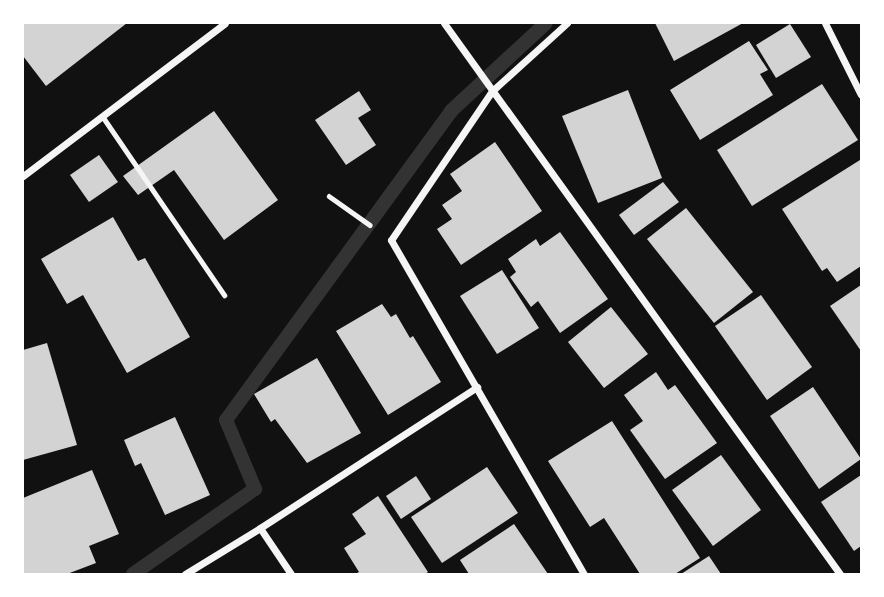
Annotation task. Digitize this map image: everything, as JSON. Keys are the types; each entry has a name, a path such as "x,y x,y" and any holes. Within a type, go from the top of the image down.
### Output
{"street":[{"path":"23,176 225,23"},
{"path":"444,23 840,574"},
{"path":"567,23 492,91 391,240 584,574"},
{"path":"825,23 861,94"},
{"path":"185,574 477,387"},
{"path":"260,528 291,574"}],"lane":[{"path":"102,116 223,295"}],"path":[{"path":"329,196 354,214"}],"building":[{"path":"23,23 127,23 46,86 23,56"},
{"path":"655,23 743,23 674,61"},
{"path":"790,24 811,57 776,78 756,45"},
{"path":"749,41 768,70 760,74 773,95 700,140 670,90"},
{"path":"822,84 858,140 752,206 717,150"},
{"path":"628,90 662,178 598,203 562,116"},
{"path":"359,91 371,110 358,118 376,145 346,165 315,120"},
{"path":"214,111 278,200 224,240 174,170 138,195 123,176"},
{"path":"495,142 542,211 461,265 437,229 452,219 442,205 462,191 450,174"},
{"path":"99,155 118,182 89,202 70,175"},
{"path":"860,160 861,266 837,282 827,268 822,271 782,209"},
{"path":"663,182 679,202 634,235 619,215"},
{"path":"686,208 753,292 714,323 647,239"},
{"path":"113,217 138,261 145,258 190,337 127,373 83,295 67,304 41,259"},
{"path":"560,232 608,299 560,333 538,301 531,307 510,277 516,272 508,259 536,239 540,246"},
{"path":"502,270 539,328 497,354 460,296"},
{"path":"861,285 861,351 830,306"},
{"path":"761,295 812,367 767,400 715,326"},
{"path":"382,304 391,317 396,314 410,338 413,336 441,382 388,415 336,331"},
{"path":"611,307 648,354 604,388 568,342"},
{"path":"47,343 77,445 23,460 23,350"},
{"path":"317,358 361,433 307,463 275,419 271,422 254,394"},
{"path":"656,372 668,390 675,385 717,443 665,479 630,430 643,421 624,395"},
{"path":"813,387 861,459 819,489 770,416"},
{"path":"175,417 210,495 165,515 141,463 135,466 124,440"},
{"path":"612,421 700,558 675,574 640,574 604,518 590,527 548,461"},
{"path":"721,455 761,510 713,546 672,490"},
{"path":"487,467 518,513 442,563 411,517"},
{"path":"92,470 119,534 89,546 96,563 67,574 23,574 23,498"},
{"path":"861,475 861,546 854,551 821,502"},
{"path":"416,476 431,499 401,519 386,496"},
{"path":"378,496 428,572 425,574 355,574 359,572 344,548 366,534 352,514"},
{"path":"514,524 548,574 469,574 460,560"},
{"path":"709,556 721,574 681,574"}],"waterway":[{"path":"133,574 255,489 226,420 451,111 546,23"}]}
